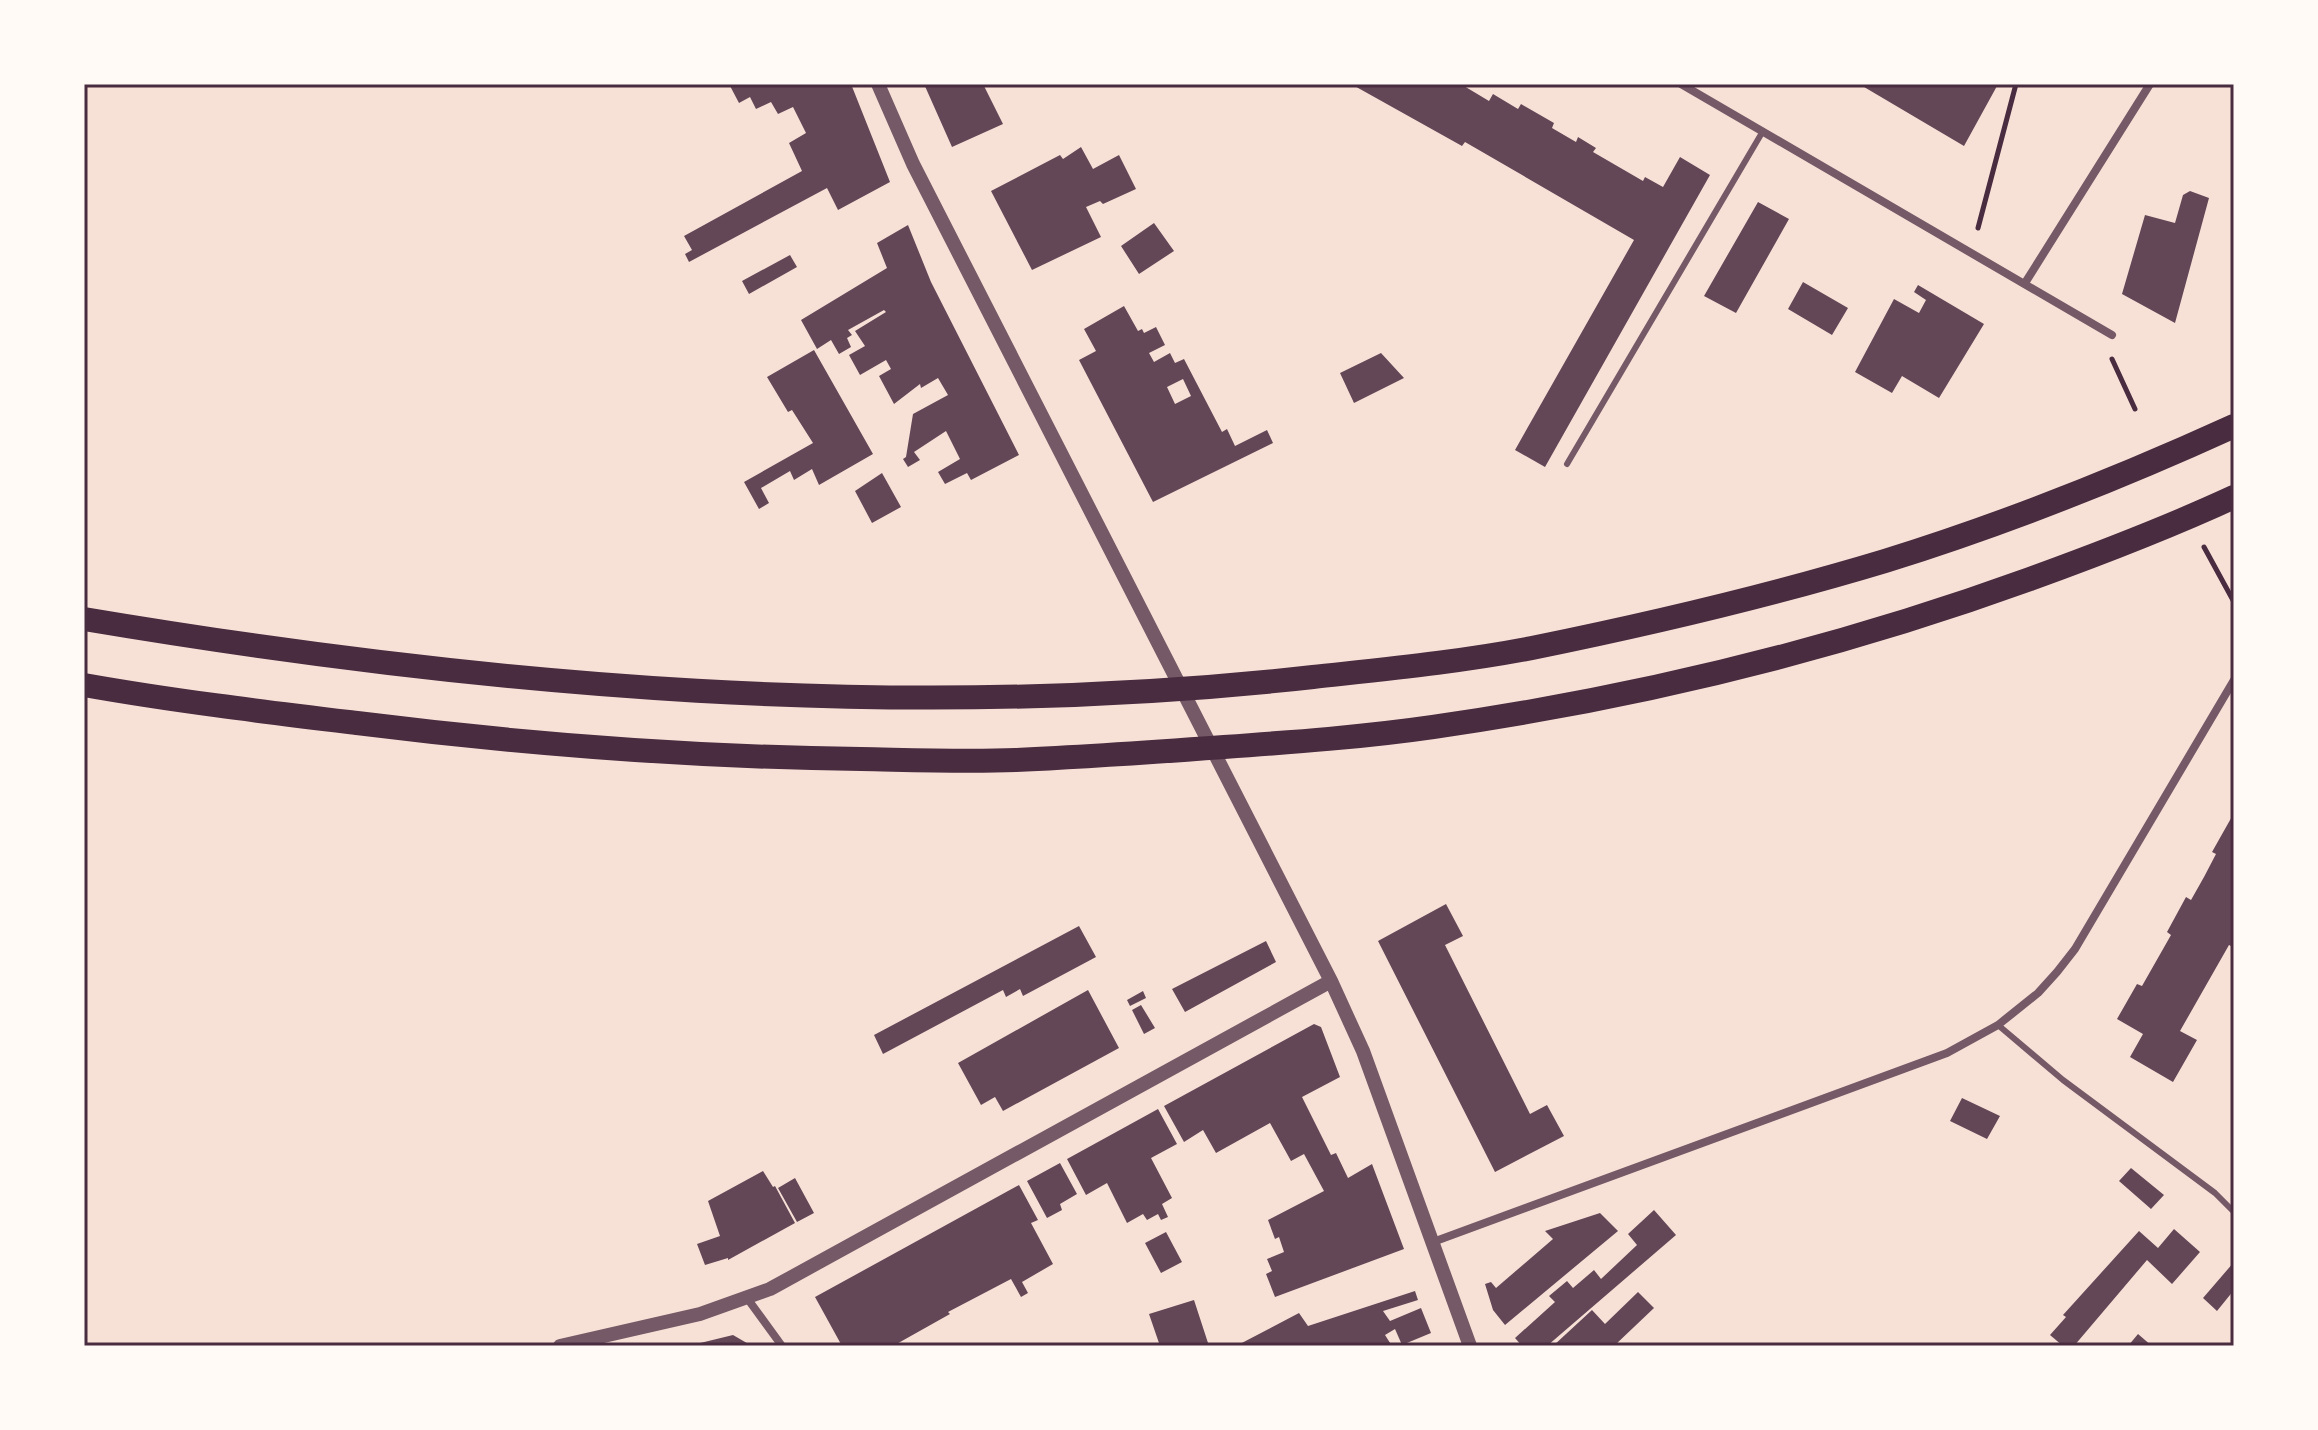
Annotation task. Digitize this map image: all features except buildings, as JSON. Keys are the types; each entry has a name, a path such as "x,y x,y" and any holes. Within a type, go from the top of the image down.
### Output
{"highway":[{"path":"84,619 210,639 472,673 639,688 891,697 1201,688 1394,668 1529,648 1816,581 1967,534 2050,504 2128,474 2234,426"},
{"path":"84,685 450,735 765,758 971,760 1062,757 1347,736 1429,728 1512,715 1666,685 1754,664 1916,618 1994,592 2146,536 2234,497"}],"street":[{"path":"878,84 919,177 1331,981 1363,1051 1470,1346"},
{"path":"1681,84 2112,335"},
{"path":"2025,283 2150,84"},
{"path":"1433,1242 1947,1053 1998,1025 2038,993 2075,949 2234,680"},
{"path":"560,1346 700,1314 747,1298 797,1275 1331,981"},
{"path":"747,1298 782,1346"}],"lane":[{"path":"1567,464 1763,131"},
{"path":"1998,1025 2063,1080 2215,1193 2234,1212"}],"path":[{"path":"1972,252 2016,84"},
{"path":"2112,335 2112,362 2135,409"},
{"path":"2203,546 2234,602"}]}
